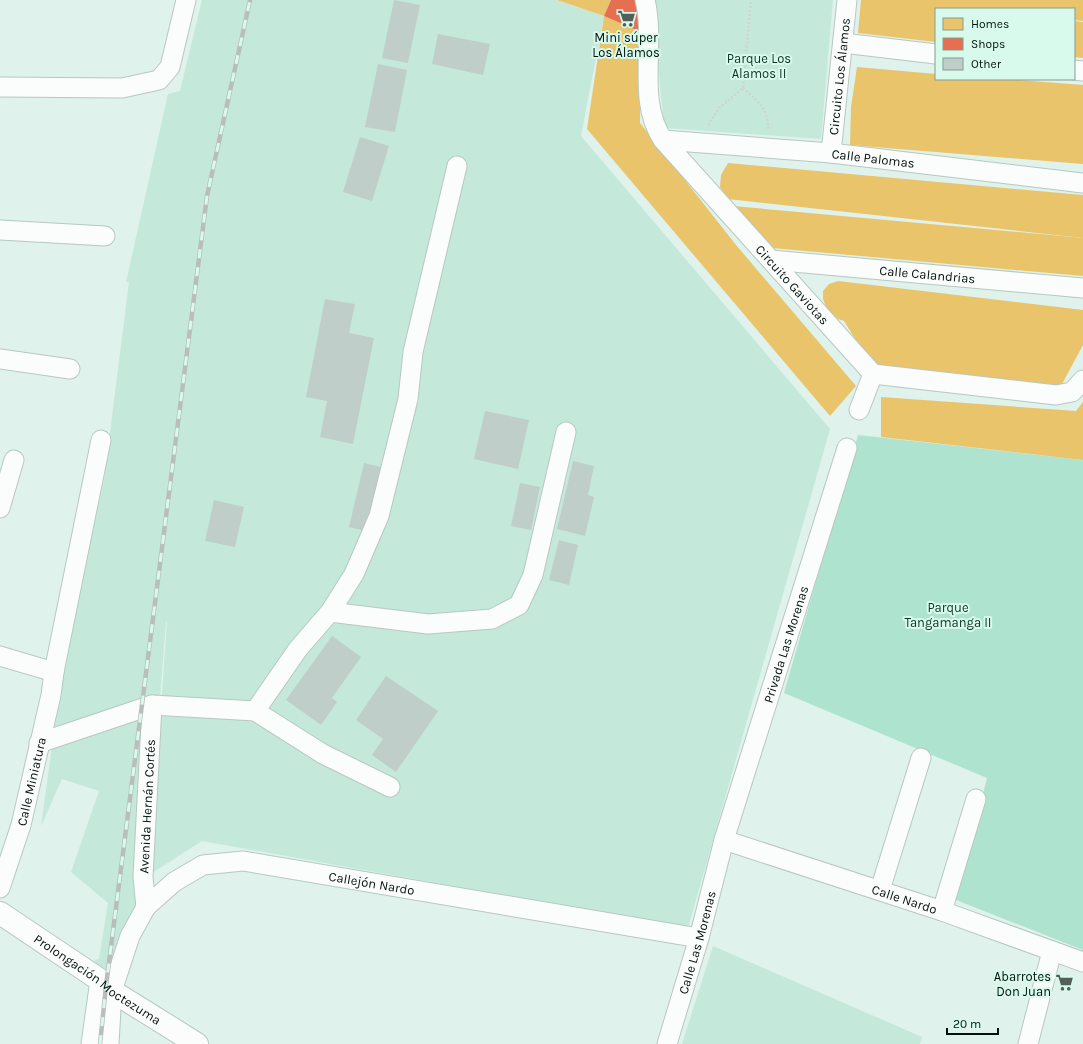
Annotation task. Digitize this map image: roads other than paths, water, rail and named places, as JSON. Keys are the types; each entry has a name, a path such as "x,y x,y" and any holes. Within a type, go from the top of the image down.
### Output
{"street":[{"path":"0,87 122,88 159,80 170,67 186,0"},
{"name":"Circuito Gaviotas","path":"645,0 648,14 649,94 656,130 873,374"},
{"name":"Circuito Los Álamos","path":"831,153 847,0"},
{"path":"843,43 935,54"},
{"name":"Calle Palomas","path":"664,140 831,153 1083,183"},
{"path":"255,711 298,649 330,612 354,574 379,516 408,399 413,352 457,166"},
{"path":"0,230 105,236"},
{"name":"Calle Calandrias","path":"771,260 1083,288"},
{"path":"0,359 70,369"},
{"path":"859,410 873,374 1056,394 1072,392 1083,380"},
{"path":"330,612 428,624 492,620 519,605 533,575 566,432"},
{"name":"Calle Miniatura","path":"0,888 21,825 51,695 54,672 101,440"},
{"name":"Privada Las Morenas","path":"724,840 847,448"},
{"path":"1,500 14,460"},
{"path":"0,656 54,672"},
{"path":"39,743 152,705 255,711 323,754 390,787"},
{"name":"Avenida Hernán Cortés","path":"146,907 143,877 152,705"},
{"path":"880,890 921,758"},
{"path":"942,911 976,799"},
{"name":"Calle Nardo","path":"724,840 942,911 1083,962"},
{"name":"Calle Las Morenas","path":"667,1044 699,938 724,840"},
{"name":"Callejón Nardo","path":"106,986 146,907 174,882 203,865 243,861 699,938"},
{"name":"Prolongación Moctezuma","path":"0,913 106,986 197,1044"},
{"path":"1028,1044 1052,951"},
{"path":"91,1044 106,986"},
{"path":"106,986 109,1044"}],"railway":[{"path":"100,1044 106,986 207,196 250,0"}],"place":[{"name":"Mini súper Los Álamos","path":"626,18"},
{"name":"Abarrotes Don Juan","path":"1064,983"}],"park label":[{"name":"Parque Los Alamos II","path":"759,66"},
{"name":"Parque Tangamanga II","path":"948,614"}]}
